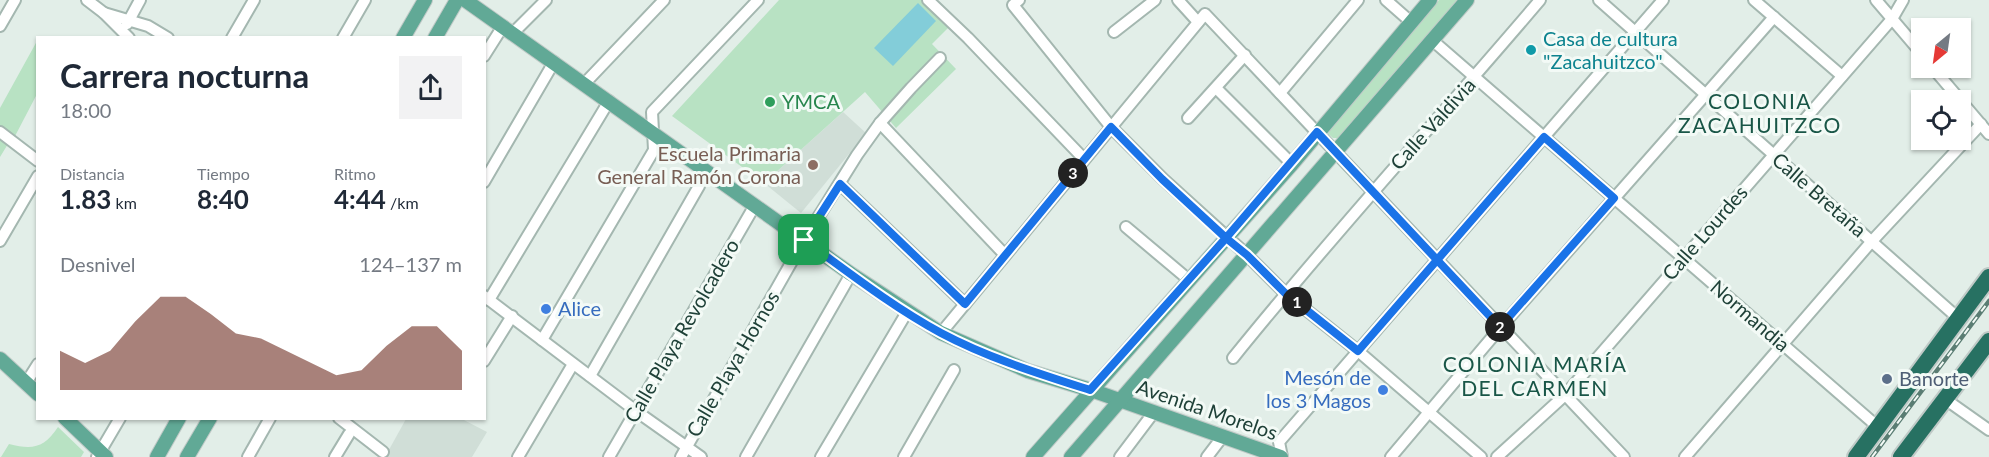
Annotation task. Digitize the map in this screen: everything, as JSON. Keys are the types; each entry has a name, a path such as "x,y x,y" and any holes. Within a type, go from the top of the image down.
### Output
{"highway":[{"path":"1856,457 1989,277"},
{"path":"1901,457 1989,341"}],"main road":[{"path":"404,36 425,0"},
{"path":"436,36 457,0"},
{"name":"Avenida Morelos","path":"465,0 851,274 941,333 1028,371 1120,400 1282,457"},
{"path":"1033,457 1292,164 1430,0"},
{"path":"1071,457 1467,0"},
{"path":"0,359 36,392"},
{"path":"66,420 101,455"},
{"path":"157,457 178,420"},
{"path":"187,457 209,420"}],"street":[{"path":"0,26 15,0"},
{"path":"87,0 104,13 124,36 140,0"},
{"path":"233,36 254,0"},
{"path":"344,36 365,0"},
{"path":"486,54 508,29 546,0"},
{"path":"585,83 664,0"},
{"path":"542,340 654,150 652,112 758,0"},
{"path":"928,0 968,38 1084,159"},
{"path":"1114,32 1155,0"},
{"path":"1178,0 1245,55 1624,457"},
{"path":"1280,93 1358,0"},
{"path":"1386,0 1411,22"},
{"name":"Calle Valdivia","path":"1233,358 1285,293 1540,0"},
{"name":"Calle Bretaña","path":"1599,0 1958,318"},
{"path":"1282,457 1279,442 1663,0"},
{"path":"1754,0 1842,76"},
{"path":"1876,0 1911,41"},
{"name":"Calle Lourdes","path":"1497,457 1565,395 1892,19 1903,0"},
{"path":"1016,2 1111,127 1162,179 1247,255 1285,293 1358,351 1481,457"},
{"path":"104,13 130,19 164,36"},
{"path":"1390,457 1500,327 1774,17"},
{"path":"941,333 1202,18"},
{"name":"Normandia","path":"1432,40 1878,427"},
{"path":"1188,118 1245,55"},
{"name":"Calle Playa Hornos","path":"681,457 804,240 857,155 880,123 940,58"},
{"path":"486,179 554,63"},
{"path":"1942,78 1989,134"},
{"path":"1216,88 1292,164"},
{"path":"609,101 487,298 636,411 701,457"},
{"path":"880,123 1005,255"},
{"path":"1685,457 1872,241 1981,124"},
{"path":"0,132 36,159"},
{"path":"590,376 699,186 701,167"},
{"path":"0,242 36,179"},
{"path":"840,184 965,304"},
{"name":"Calle Playa Revolcadero","path":"609,457 755,205"},
{"path":"1126,226 1189,280"},
{"path":"746,457 851,274"},
{"path":"821,457 907,312"},
{"path":"486,358 512,316"},
{"path":"518,457 573,364"},
{"path":"26,383 36,367"},
{"path":"904,457 954,370"},
{"path":"1945,399 1989,430"},
{"path":"1120,457 1154,412"},
{"path":"101,455 119,420"},
{"path":"248,457 269,420"},
{"path":"342,420 383,452"},
{"path":"335,457 349,435"},
{"path":"1207,457 1223,436"}],"shaded area":[{"name":"Escuela Primaria General Ramón Corona","path":"843,112 866,133 801,213 764,183"},
{"path":"405,420 464,420 487,432 472,457 385,457"}],"green space":[{"name":"YMCA","path":"779,0 924,0 951,25 932,44 956,69 896,128 865,92 764,183 672,116"},
{"path":"1439,0 1460,0 1339,138 1333,138 1327,133 1404,38"},
{"path":"36,43 36,96 14,138 11,139 0,157 0,108"},
{"path":"58,427 84,452 81,457 1,457 9,444 25,447 37,446 48,439"}],"water":[{"path":"918,3 936,21 893,66 874,48"}],"railway":[{"path":"1872,457 1989,301"}],"place":[{"name":"Casa de cultura \"Zacahuitzco\"","path":"1531,50"},
{"name":"YMCA","path":"770,102"},
{"name":"Escuela Primaria General Ramón Corona","path":"813,165"},
{"name":"Alice","path":"546,309"},
{"name":"Banorte","path":"1887,379"},
{"name":"Mesón de los 3 Magos","path":"1383,390"}],"district":[{"name":"COLONIA ZACAHUITZCO","path":"1760,114"},
{"name":"COLONIA MARÍA DEL CARMEN","path":"1535,377"}],"route":[{"path":"804,240 840,184 965,304 1111,127 1162,179 1226,238 1292,164 1317,132 1373,192 1437,260 1500,327 1614,198 1544,137 1437,260 1397,306 1358,351 1285,293 1247,255 1226,238 1090,390 1028,371 941,333 804,240"}]}
